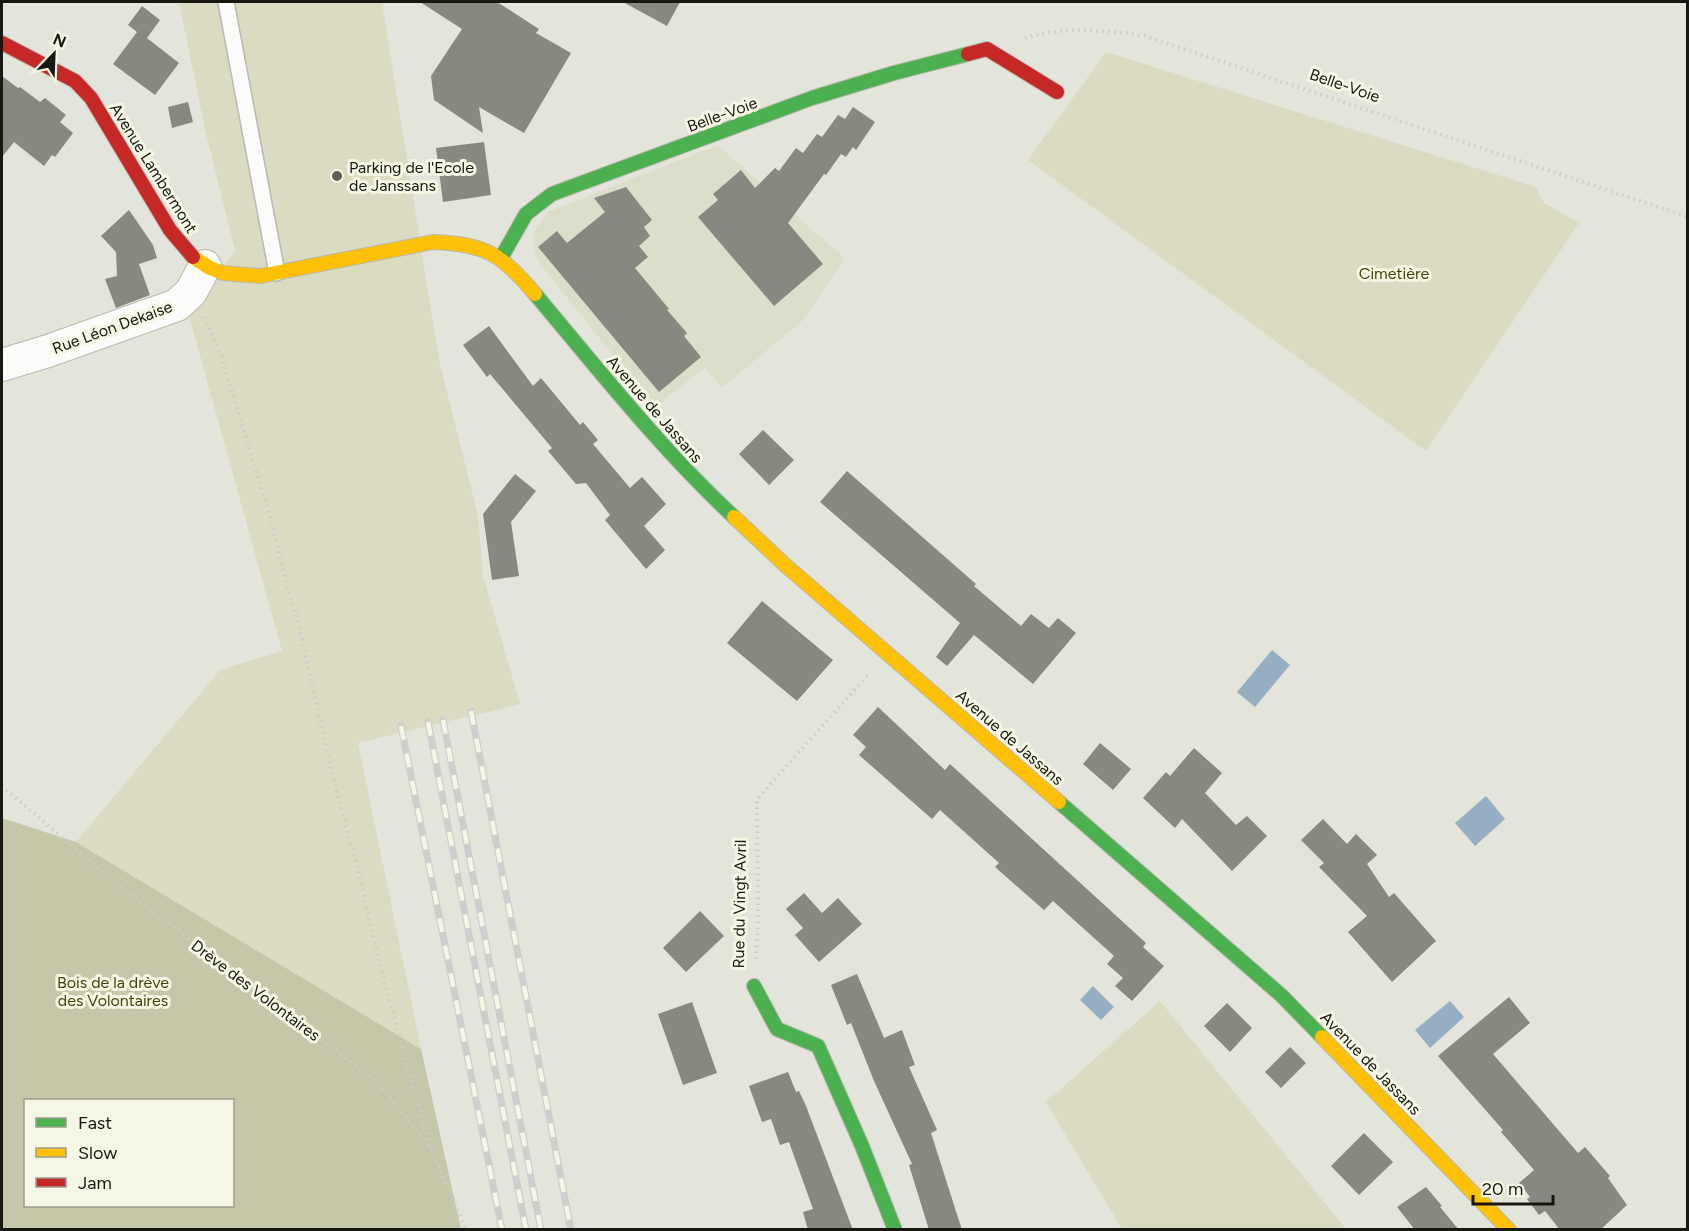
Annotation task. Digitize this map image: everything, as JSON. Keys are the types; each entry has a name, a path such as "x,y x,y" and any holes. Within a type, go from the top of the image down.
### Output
{"street":[{"name":"Avenue Lambermont","path":"2,43 75,81 91,98 169,226 189,254 198,279 225,273 238,276 277,273 338,259 433,242 456,243 478,248 501,258"},
{"path":"987,49 1057,92"},
{"name":"Belle-Voie","path":"501,258 526,214 552,194 812,98 894,73 987,49"},
{"name":"Avenue de Jassans","path":"501,258 535,292 644,424 699,485 784,564 1282,996 1509,1230"},
{"name":"Rue Léon Dekaise","path":"2,365 177,305 198,279"},
{"name":"Rue du Vingt Avril","path":"754,986 777,1029 818,1046 862,1146 895,1230"}],"lane":[{"path":"226,2 277,273"}],"path":[{"name":"Belle-Voie","path":"987,49 1044,33 1095,29 1145,36 1688,217"},
{"path":"198,279 211,329 270,517 384,982 430,1147"},
{"name":"Rue du Vingt Avril","path":"754,986 758,918 757,799 887,653"},
{"name":"Drève des Volontaires","path":"2,786 108,877 377,1082 430,1147 466,1230"}],"shaded area":[{"path":"718,145 845,259 803,320 722,388 705,368 655,407 540,264 533,240 535,230 548,212"}],"green space":[{"path":"179,2 382,2 439,360 478,515 483,575 520,704 358,743 421,1049 76,842 220,670 282,651 188,312 235,251 204,125"},
{"name":"Cimetière","path":"1106,52 1536,187 1544,203 1579,223 1426,451 1028,160"},
{"name":"Bois de la drève des Volontaires","path":"2,818 76,842 421,1049 461,1229 2,1229"},
{"path":"1160,1001 1346,1229 1122,1229 1046,1102"}],"water":[{"path":"1272,650 1290,665 1255,707 1237,692"},
{"path":"1486,796 1505,819 1475,846 1455,823"},
{"path":"1093,986 1114,1007 1101,1020 1080,1000"},
{"path":"1450,1001 1464,1017 1430,1048 1415,1030"}],"building":[{"path":"420,2 497,2 539,29 536,33 571,53 524,133 479,107 483,133 434,100 431,76 462,29"},
{"path":"623,2 680,2 667,26"},
{"path":"142,6 160,20 147,38 179,63 155,95 113,64 137,32 128,25"},
{"path":"2,76 40,102 45,98 66,115 60,122 73,133 55,157 52,155 44,166 14,142 2,157"},
{"path":"188,102 193,122 172,128 168,107"},
{"path":"853,107 875,122 856,150 853,147 846,157 841,154 788,223 823,264 774,306 698,217 718,200 713,194 741,170 755,188 775,168 779,171 796,148 803,153 817,134 822,137 838,115 845,119"},
{"path":"484,142 491,195 443,202 436,148"},
{"path":"626,187 652,220 644,227 650,236 639,246 648,257 635,268 687,333 684,336 701,357 659,392 538,247 557,231 567,243 605,212 594,198"},
{"path":"129,210 153,245 157,258 139,264 150,295 116,308 105,279 117,276 116,252 101,236"},
{"path":"489,326 533,386 541,378 580,425 583,422 598,440 593,444 630,488 642,477 666,504 644,526 665,550 646,569 605,520 610,515 586,483 576,484 548,451 552,448 490,374 487,377 463,345"},
{"path":"763,430 794,460 769,485 739,454"},
{"path":"847,471 1021,626 1031,614 1049,628 1058,618 1076,633 1033,684 974,635 947,666 936,657 960,623 820,502"},
{"path":"515,474 536,491 511,522 519,576 492,580 483,514"},
{"path":"762,601 833,660 797,701 727,643"},
{"path":"878,707 945,770 950,764 1146,943 1143,947 1164,966 1132,1001 1115,986 1123,978 1107,964 1114,956 1053,901 1044,910 995,867 999,863 940,810 932,819 859,755 866,747 853,735"},
{"path":"1100,743 1131,769 1113,790 1083,764"},
{"path":"1194,748 1222,773 1205,793 1236,825 1247,816 1267,836 1232,871 1182,819 1175,828 1143,798 1166,772 1170,776"},
{"path":"1323,819 1347,844 1356,834 1377,855 1367,864 1389,897 1394,893 1436,941 1392,982 1348,932 1367,916 1319,867 1324,863 1301,840"},
{"path":"804,893 822,913 838,898 862,924 819,962 795,935 803,928 786,909"},
{"path":"700,911 724,936 686,972 663,948"},
{"path":"857,974 884,1038 902,1030 915,1065 909,1067 937,1130 931,1133 962,1230 929,1230 909,1165 912,1164 874,1081 851,1023 847,1025 831,985"},
{"path":"1509,997 1530,1023 1493,1054 1578,1153 1585,1147 1610,1176 1608,1178 1627,1205 1600,1230 1560,1230 1545,1211 1539,1215 1527,1199 1530,1197 1519,1183 1534,1170 1501,1132 1503,1130 1438,1056"},
{"path":"692,1002 717,1073 683,1085 658,1014"},
{"path":"1227,1003 1252,1028 1230,1052 1204,1026"},
{"path":"1290,1047 1306,1063 1281,1088 1265,1072"},
{"path":"788,1072 796,1092 799,1091 806,1106 853,1230 808,1230 803,1212 813,1209 789,1142 780,1145 771,1119 762,1122 749,1086"},
{"path":"1364,1133 1393,1162 1359,1195 1331,1166"},
{"path":"1426,1187 1459,1230 1415,1230 1397,1207"}],"railway":[{"path":"471,711 571,1230"},
{"path":"443,720 541,1230"},
{"path":"428,722 526,1230"},
{"path":"401,726 502,1230"}],"traffic: fast":[{"path":"501,258 526,214 552,194 812,98 894,73 968,54"},
{"path":"535,294 656,437 734,517"},
{"path":"1059,802 1282,996 1322,1037"},
{"path":"754,986 777,1029 818,1046 862,1146 895,1230"}],"traffic: slow":[{"path":"193,257 223,273 260,276 433,242 451,243 480,249 502,260 535,294"},
{"path":"734,517 784,564 1059,802"},
{"path":"1322,1037 1509,1230"}],"traffic: jam":[{"path":"2,43 75,81 91,98 170,230 193,257"},
{"path":"968,54 987,49 1057,92"}],"place":[{"name":"Parking de l'Ecole de Janssans","path":"337,176"}]}
